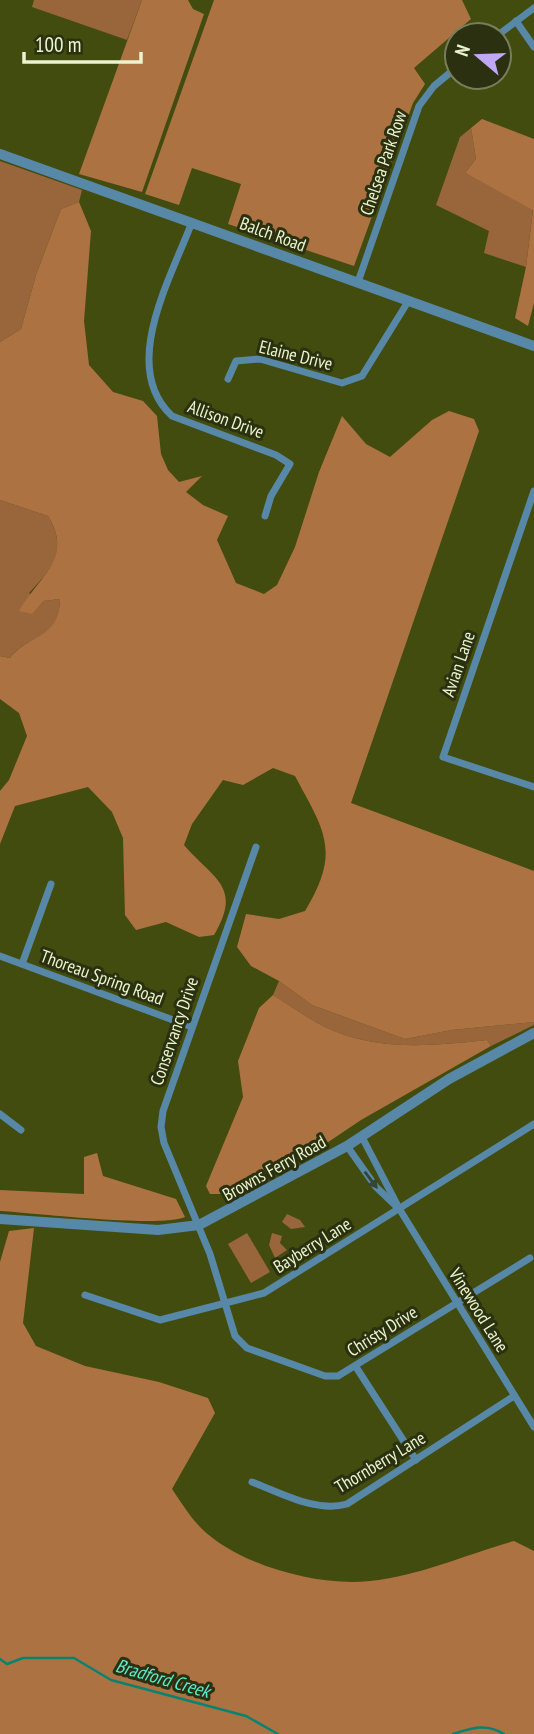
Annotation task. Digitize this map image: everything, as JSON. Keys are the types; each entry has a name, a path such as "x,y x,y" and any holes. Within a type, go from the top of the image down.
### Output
{"street":[{"path":"513,23 534,8"},
{"path":"516,21 534,47"},
{"name":"Chelsea Park Row","path":"358,282 419,106 443,78"},
{"name":"Balch Road","path":"0,154 534,346"},
{"name":"Allison Drive","path":"192,222 150,341 149,381 159,404 172,416 276,455 290,464 271,496 265,516"},
{"name":"Elaine Drive","path":"228,379 236,361 260,359 342,383 356,380 362,376 409,300"},
{"name":"Avian Lane","path":"534,491 443,757 534,787"},
{"name":"Conservancy Drive","path":"199,1225 164,1143 161,1127 163,1111 256,847"},
{"path":"22,964 51,884"},
{"name":"Thoreau Spring Road","path":"0,956 192,1027"},
{"name":"Browns Ferry Road","path":"0,1219 158,1230 199,1225 347,1146 449,1079 534,1033"},
{"path":"0,1114 21,1130"},
{"name":"Bayberry Lane","path":"85,1295 160,1320 264,1293 534,1124"},
{"name":"Vinewood Lane","path":"362,1137 400,1210 534,1427"},
{"name":"Vinewood Lane","path":"347,1146 376,1187 400,1210"},
{"name":"Christy Drive","path":"199,1225 235,1336 247,1348 325,1376 338,1376 356,1367 530,1258"},
{"path":"356,1367 416,1460"},
{"name":"Thornberry Lane","path":"252,1482 317,1506 334,1508 347,1504 514,1396"}],"shaded area":[{"path":"34,0 142,0 127,40 32,7"},
{"path":"142,0 188,0 193,9 204,14 142,192 79,174"},
{"path":"214,0 462,0 471,19 443,21 443,43 414,68 425,84 413,103 354,266 228,224 241,184 192,168 179,205 145,194"},
{"path":"482,119 534,139 534,303 528,326 515,318 526,267 533,210 465,173 476,159 471,128"},
{"path":"471,128 476,159 465,173 533,209 526,267 484,253 489,231 436,205 460,137"},
{"path":"0,161 82,190 79,202 61,209 36,275 21,329 0,342"},
{"path":"79,202 91,231 84,321 89,365 113,392 143,401 157,416 161,454 168,470 179,482 202,476 186,492 203,505 228,516 217,540 236,583 264,594 277,585 295,547 319,472 342,416 366,444 390,457 432,420 449,411 474,419 479,431 351,803 534,871 534,1022 452,1030 405,1039 312,1005 279,981 251,966 237,947 246,914 279,919 305,911 323,872 326,857 321,828 295,776 273,768 243,785 223,780 192,824 184,845 214,875 225,894 226,905 214,935 199,937 166,922 136,930 125,915 123,838 112,812 88,787 15,806 0,844 0,791 9,780 27,736 19,713 0,699 0,656 10,658 49,629 55,622 60,599 43,601 32,614 19,611 51,566 57,544 48,516 0,500 0,342 21,329 36,275 61,209"},
{"path":"0,500 48,516 57,538 55,558 51,566 29,593 43,601 60,599 55,623 10,658 0,656"},
{"path":"279,981 312,1005 405,1039 452,1030 534,1022 534,1025 491,1046 487,1040 404,1045 363,1040 323,1026 273,995"},
{"path":"273,995 323,1026 363,1040 424,1045 487,1040 491,1046 361,1120 306,1157 285,1162 226,1194 210,1194 206,1186 243,1097 238,1061 259,1008"},
{"path":"97,1153 103,1176 176,1199 185,1217 151,1221 0,1211 0,1190 84,1194 84,1157"},
{"path":"287,1214 300,1220 305,1227 291,1229 282,1222"},
{"path":"34,1228 23,1323 36,1346 85,1366 159,1382 208,1398 215,1413 172,1489 197,1524 217,1541 257,1563 280,1571 304,1577 350,1582 407,1574 514,1541 534,1551 534,1734 0,1734 0,1262 9,1231"},
{"path":"247,1233 270,1272 251,1283 228,1244"},
{"path":"272,1233 282,1236 280,1243 287,1250 275,1258 269,1245"}],"waterway":[{"name":"Bradford Creek","path":"0,1659 7,1664 23,1658 74,1658 111,1680 246,1716 278,1734"},
{"name":"Bradford Creek","path":"453,1734 473,1728 491,1729 504,1734"}]}
